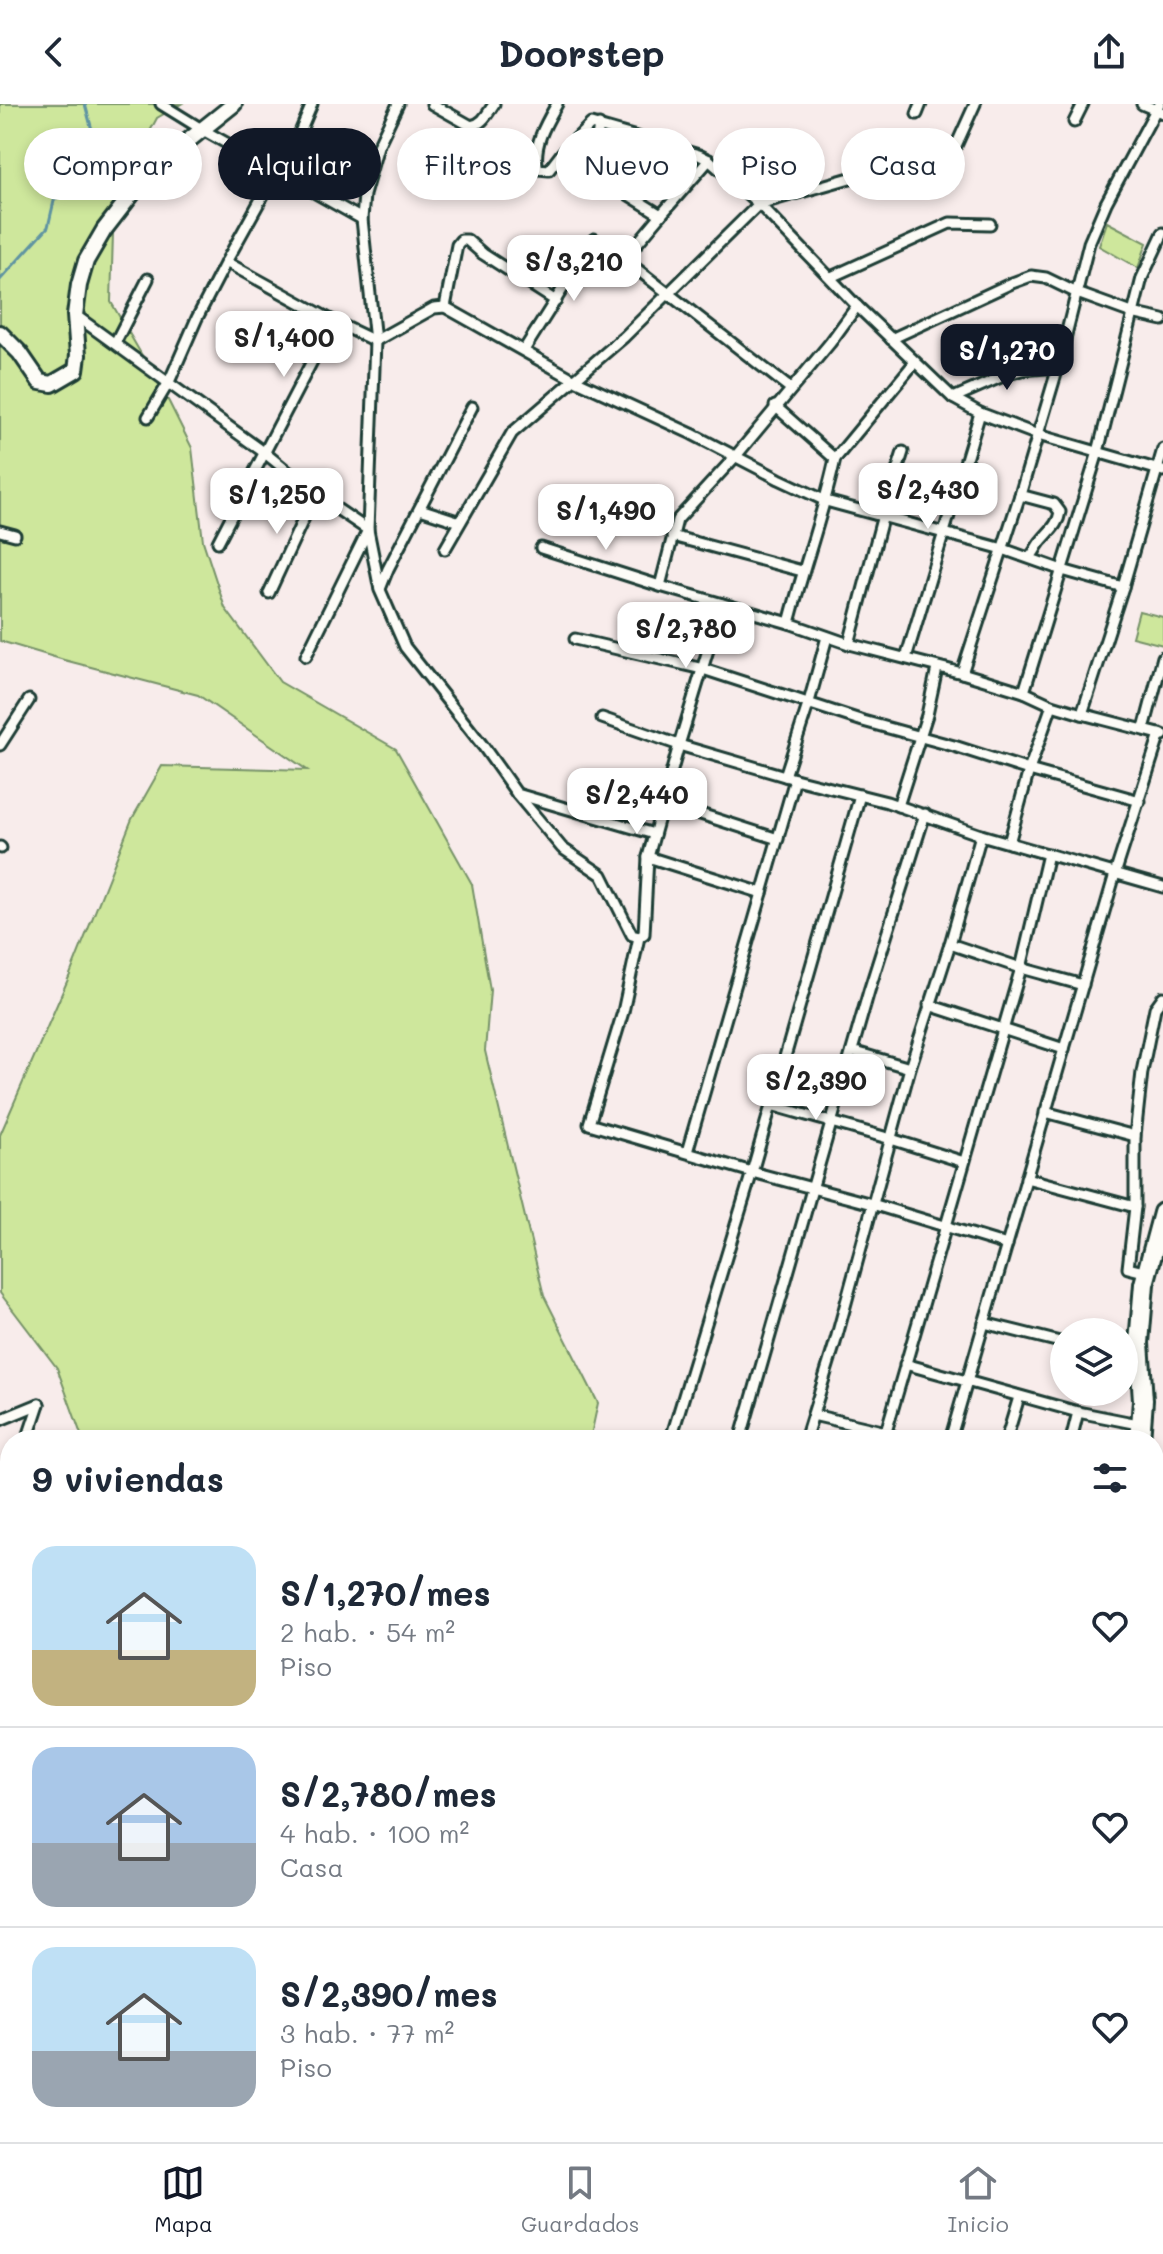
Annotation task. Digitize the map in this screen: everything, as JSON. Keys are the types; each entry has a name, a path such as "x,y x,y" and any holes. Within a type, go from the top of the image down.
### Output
{"highway":[{"path":"1142,1430 1137,1362 1144,1284 1163,1213"}],"street":[{"path":"161,104 218,138"},
{"path":"0,333 20,353 40,382 52,384 76,370 75,315 79,285 86,261 104,230 149,172 234,104"},
{"path":"301,128 312,104"},
{"path":"398,104 378,146 364,195 362,219 375,341 368,530 380,590 405,647 562,848 602,875 632,935 639,937"},
{"path":"432,104 471,126 482,121 494,104"},
{"path":"557,104 537,148 538,169 549,170 591,124 699,155 709,160 759,204 857,306 953,398 980,413 1038,435 1160,470"},
{"path":"445,549 512,433 669,294 759,204 955,148 975,104"},
{"path":"1074,122 1083,104"},
{"path":"962,673 1038,435 1089,243 1106,203 1159,109 1142,104"},
{"path":"599,125 592,172 661,215"},
{"path":"624,259 709,160"},
{"path":"148,417 169,382 226,262 263,200"},
{"path":"328,200 362,219"},
{"path":"831,277 950,223 990,224"},
{"path":"1024,692 1081,512 1142,278 1163,233"},
{"path":"524,350 594,239 791,389"},
{"path":"445,307 457,245 461,240 467,240 483,254 556,301"},
{"path":"226,262 375,341"},
{"path":"891,339 1031,276 1046,278 1132,313 1163,320"},
{"path":"115,343 148,279"},
{"path":"660,586 677,520 735,457 857,306"},
{"path":"375,341 434,308 445,307 575,380 826,501 1003,549 1123,587"},
{"path":"75,315 368,530"},
{"path":"218,542 333,321"},
{"path":"789,623 802,571 826,501 835,459 915,362"},
{"path":"953,398 1008,374 1058,367"},
{"path":"775,406 835,459"},
{"path":"380,590 472,407"},
{"path":"906,658 980,413"},
{"path":"1082,714 1160,470 1163,449"},
{"path":"849,644 903,452"},
{"path":"269,593 315,494"},
{"path":"1020,495 1054,504 1060,512 1055,527 1030,557"},
{"path":"420,509 460,522"},
{"path":"1060,512 1081,512"},
{"path":"306,656 368,530"},
{"path":"0,531 15,535"},
{"path":"672,536 802,571"},
{"path":"541,548 849,644 1024,692 1082,714 1162,734 1115,874 953,1430"},
{"path":"722,604 648,857 644,934 639,937 623,1012 589,1124 1007,1245"},
{"path":"785,776 827,637"},
{"path":"575,639 703,669 920,738 1140,801"},
{"path":"1144,729 1163,657"},
{"path":"898,806 927,715 937,668"},
{"path":"0,745 29,700"},
{"path":"1009,843 1029,770 1052,705"},
{"path":"602,718 679,745 898,806 981,835 1163,887"},
{"path":"687,1152 795,779"},
{"path":"517,794 654,834"},
{"path":"674,1430 860,795"},
{"path":"663,802 778,839"},
{"path":"743,1430 852,1051 925,814"},
{"path":"808,1430 910,1068 981,835"},
{"path":"887,1430 1021,968 1048,854"},
{"path":"648,857 762,893"},
{"path":"950,944 1083,985"},
{"path":"1148,1273 1128,1268 1135,1207 1135,1136 1142,1072 1155,1008 1163,997"},
{"path":"929,1005 1064,1049"},
{"path":"852,1051 910,1068"},
{"path":"771,1105 964,1162"},
{"path":"1045,1112 1135,1136"},
{"path":"1026,1178 1135,1207"},
{"path":"984,1323 1050,1340"},
{"path":"905,1364 1136,1430"},
{"path":"1009,1430 1019,1397"},
{"path":"0,1420 39,1404 30,1430"},
{"path":"1074,1430 1078,1412"},
{"path":"813,1415 877,1430"}],"green space":[{"path":"0,104 181,104 157,118 152,128 24,128 24,200 114,200 111,302 192,448 203,541 225,608 280,682 396,749 472,884 490,990 485,1051 544,1296 598,1403 592,1430 79,1430 57,1368 0,1293 0,1135 69,977 132,819 162,766 307,770 198,695 0,641"},
{"path":"1107,222 1147,243 1138,268 1099,246"},
{"path":"1139,611 1163,617 1163,645 1132,637"}],"waterway":[{"path":"0,280 48,227 54,201 77,178 92,130 85,104"}]}
